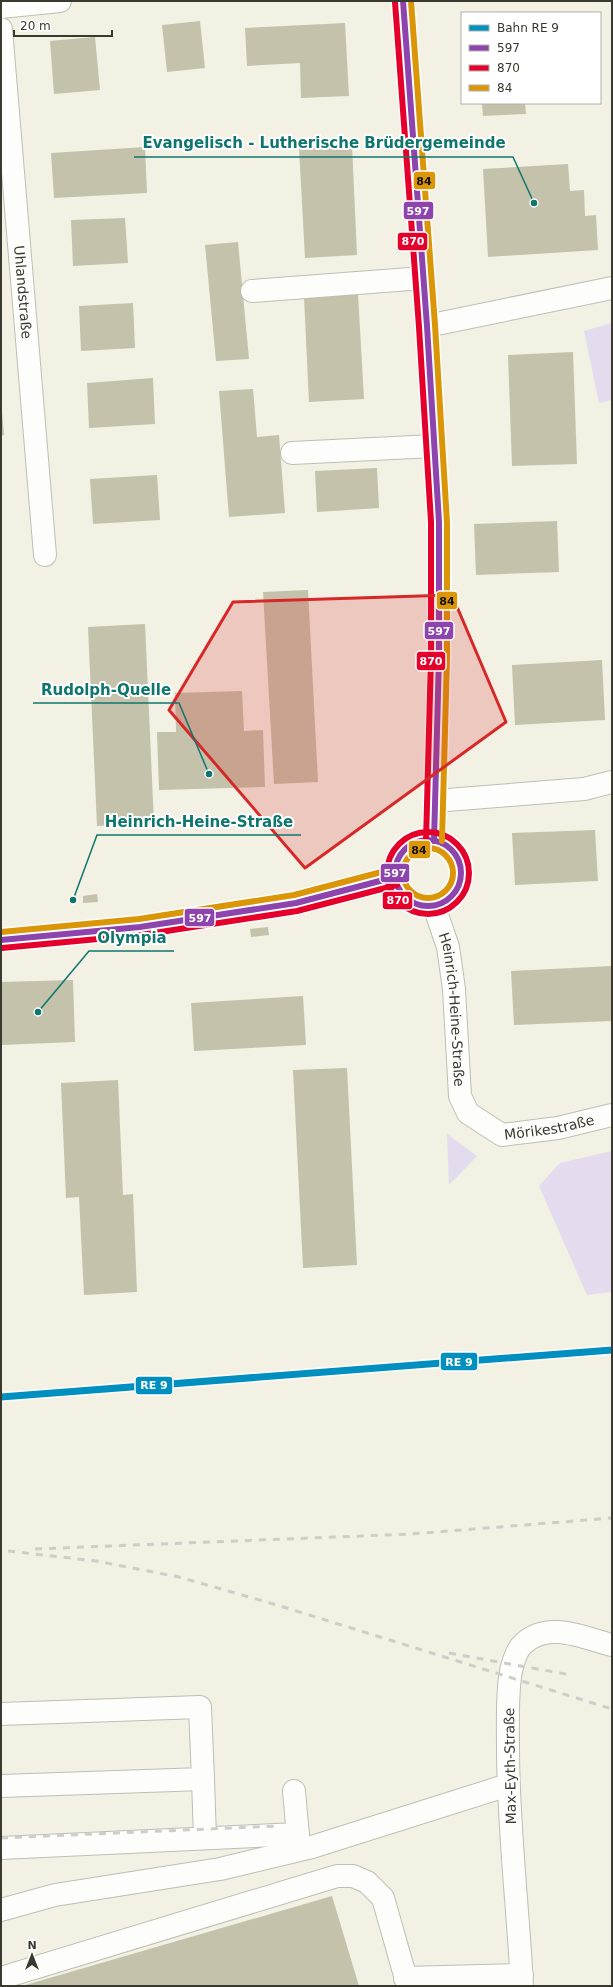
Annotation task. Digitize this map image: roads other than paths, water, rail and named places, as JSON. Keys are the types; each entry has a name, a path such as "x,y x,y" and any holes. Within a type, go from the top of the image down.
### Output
{"street":[{"path":"1,7 60,1"},
{"path":"403,1 427,326 439,522 439,621 434,841"},
{"name":"Uhlandstraße","path":"1,29 45,555"},
{"path":"252,291 423,278"},
{"path":"427,326 612,288"},
{"path":"292,453 434,446"},
{"path":"435,801 584,789 612,782"},
{"path":"424,840 434,841 444,844 452,850 458,858 461,868 461,878 452,897 444,903 434,906 423,906 404,896 398,887 396,866 399,856 414,843 424,840"},
{"path":"1,940 140,927 288,904 336,893 396,876"},
{"name":"Heinrich-Heine-Straße","path":"434,906 448,947 454,989 460,1096 468,1113"},
{"name":"Mörikestraße","path":"468,1113 502,1135 558,1128 612,1115"},
{"name":"Max-Eyth-Straße","path":"522,1980 508,1785 510,1676 522,1644 537,1634 556,1631 612,1645"},
{"path":"1,1714 200,1707 205,1838"},
{"path":"1,1786 203,1779"},
{"path":"1,1910 55,1895 220,1869 298,1842 508,1785"},
{"path":"294,1791 298,1842"},
{"path":"1,1848 205,1838 298,1842"},
{"path":"1,1978 337,1876 353,1876 367,1882 383,1898 406,1982 522,1980"}],"railway":[{"path":"35,1549 411,1534 612,1518"},
{"path":"8,1551 96,1561 179,1577 277,1605 612,1709"},
{"path":"449,1653 571,1675"},
{"path":"1,1838 277,1826"}],"place":[{"name":"Evangelisch - Lutherische Brüdergemeinde","path":"534,203"},
{"name":"Rudolph-Quelle","path":"209,774"},
{"name":"Heinrich-Heine-Straße","path":"73,900"},
{"name":"Olympia","path":"38,1012"}]}
